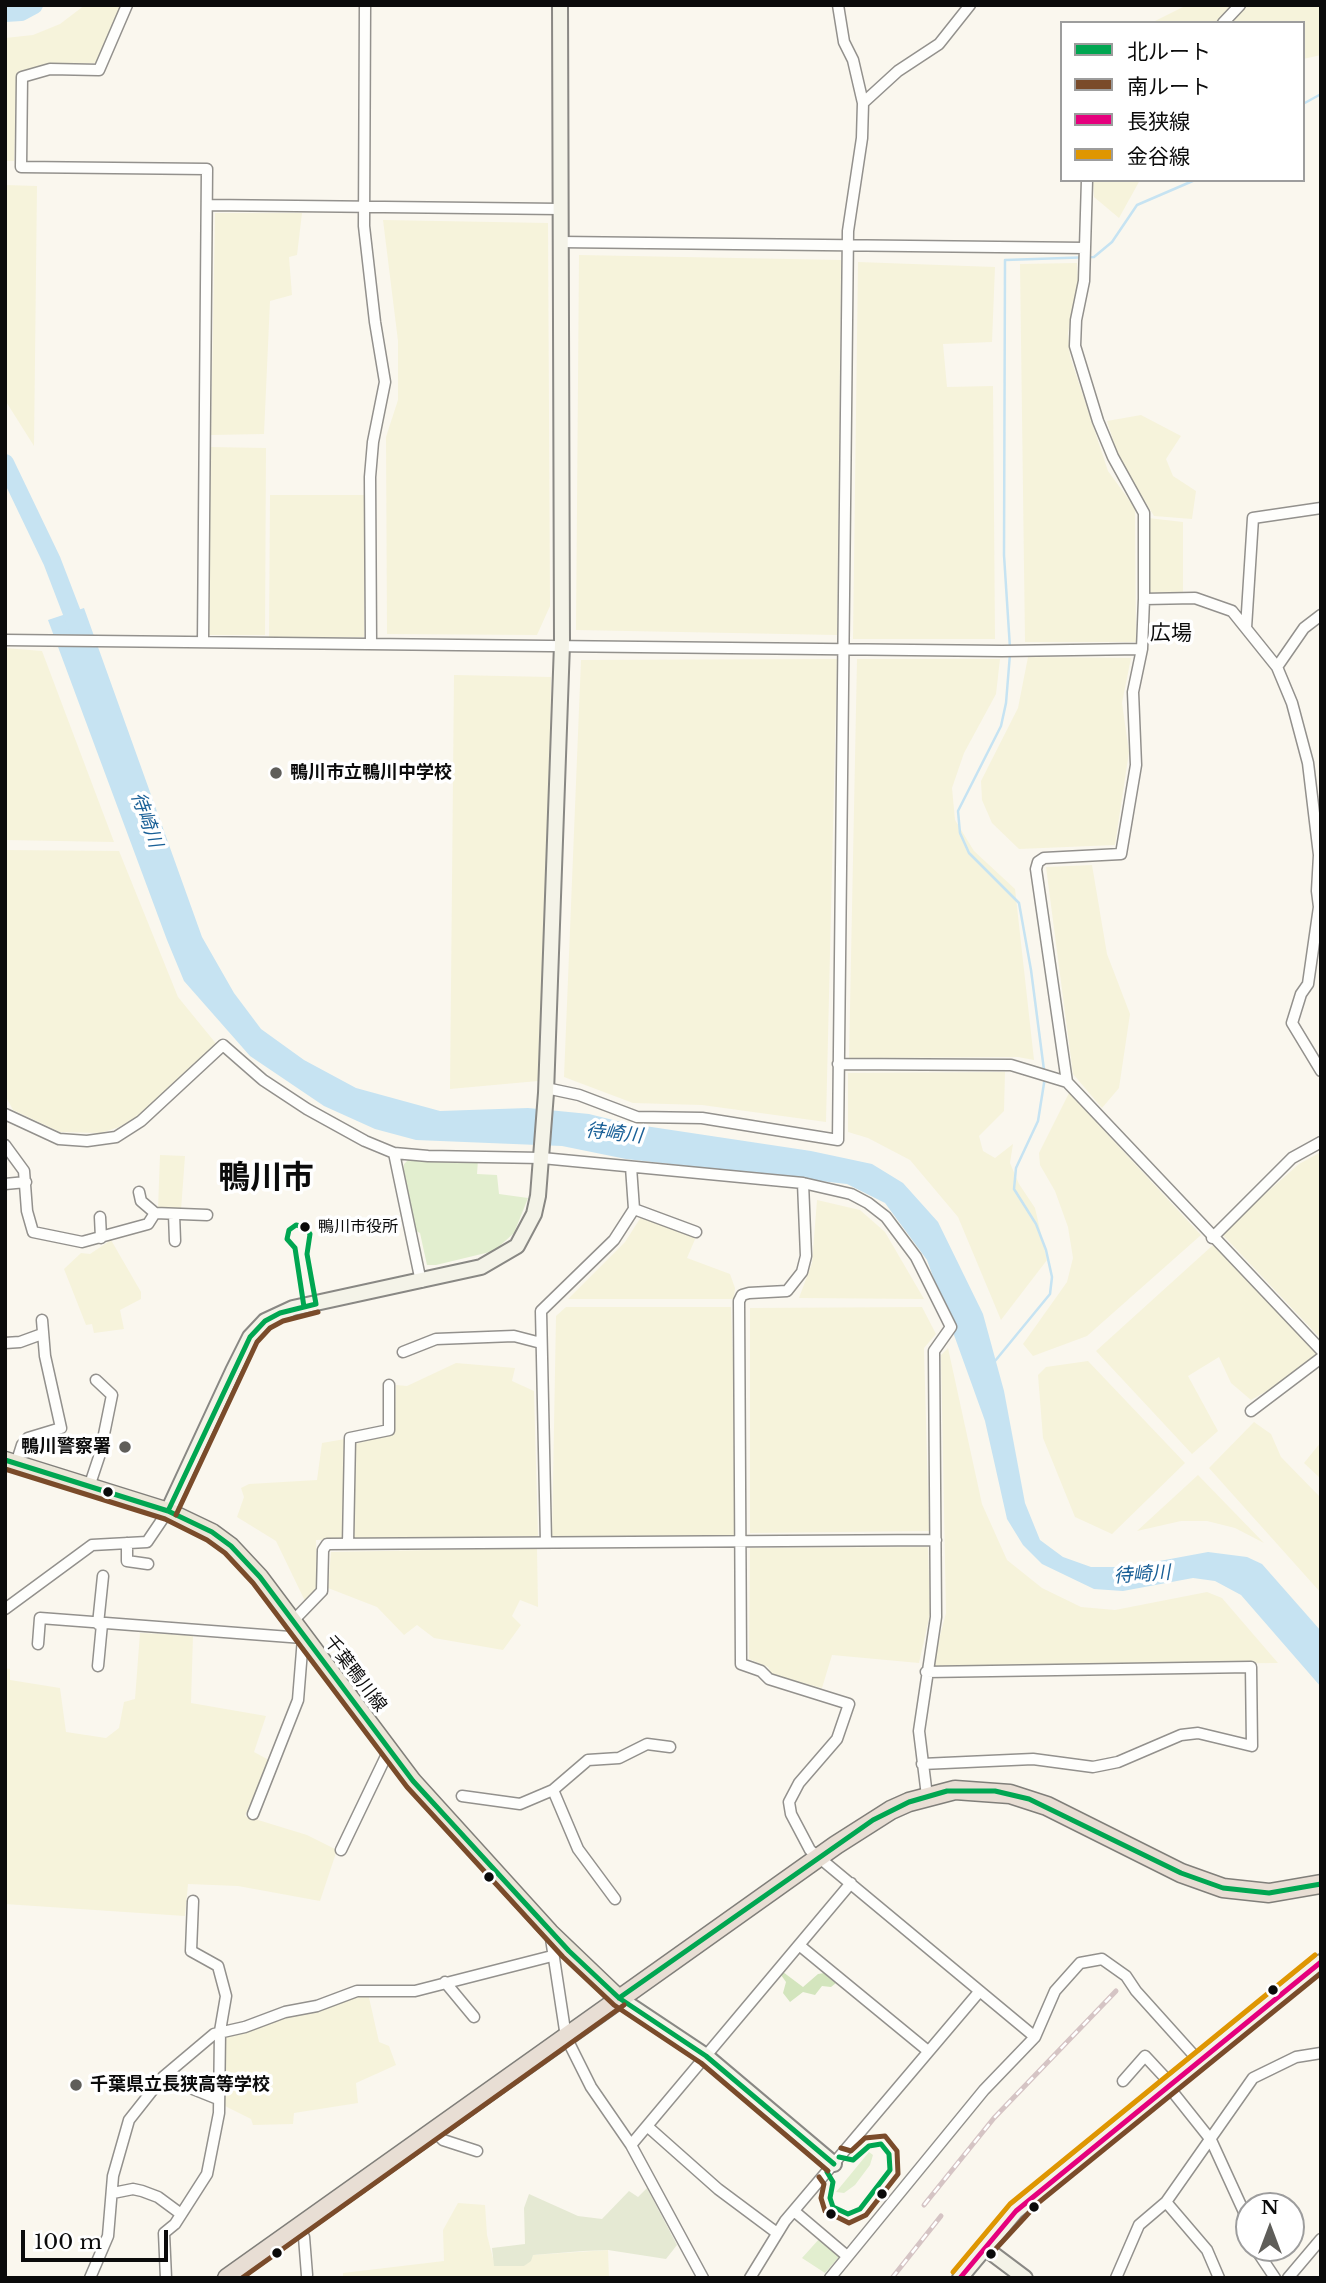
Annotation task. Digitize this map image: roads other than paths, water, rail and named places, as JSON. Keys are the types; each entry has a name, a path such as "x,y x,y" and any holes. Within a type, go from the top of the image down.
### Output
{"highway":[{"path":"227,2278 818,1858 891,1810 927,1796 981,1790 1029,1799 1181,1873 1223,1888 1248,1893 1284,1892 1319,1885"}],"main road":[{"name":"千葉鴨川線","path":"11,1462 168,1511 212,1532 230,1546 260,1577 303,1638 437,1809 550,1932 619,1998"}],"street":[{"path":"128,5 99,70 50,69 22,77 22,167 207,169 203,641"},
{"path":"365,5 363,207 375,322 385,382 373,442 370,477 371,643"},
{"path":"5,1609 92,1545 147,1542 168,1511 227,1384 258,1327 286,1310 481,1268 517,1246 534,1214 542,1156 546,1091 562,644 560,5"},
{"path":"546,1091 579,1095 637,1117 702,1118 838,1140 848,244 862,138 863,103 853,60 844,42 838,5"},
{"path":"863,103 898,71 939,44 970,5"},
{"path":"1225,21 1240,5"},
{"path":"1062,1082 1036,869 1038,862 1044,858 1121,853 1136,765 1133,692 1142,649 1144,599 1144,513 1113,457 1098,421 1075,346 1085,254 1087,182"},
{"path":"208,205 560,209"},
{"path":"560,242 848,244 1085,254"},
{"path":"1246,628 1252,518 1321,508"},
{"path":"1144,599 1195,598 1232,611 1277,667 1292,703 1308,763 1319,855 1317,891 1320,907 1308,984 1301,994 1292,1023 1321,1071"},
{"path":"1277,667 1304,628 1321,615"},
{"path":"5,640 110,639 1002,651 1142,649"},
{"path":"5,1114 59,1139 87,1141 116,1137 141,1121 223,1045 263,1080 307,1109 365,1141 394,1153 428,1156 542,1156 803,1183 851,1194 886,1217 916,1257 951,1327 934,1351 936,1616 919,1731 927,1796"},
{"path":"838,1064 1012,1065 1062,1082 1321,1350"},
{"path":"1212,1238 1292,1158 1321,1142"},
{"path":"5,1145 22,1166 26,1182 27,1211 33,1232 82,1242 148,1224 155,1213"},
{"path":"394,1153 421,1282"},
{"path":"547,1542 540,1318 544,1306 614,1240 634,1209 631,1167"},
{"path":"5,1184 26,1182"},
{"path":"803,1183 806,1256 802,1272 788,1291 749,1293 742,1295 739,1301 741,1664 761,1671 769,1679 849,1704 837,1739 799,1783 789,1802 791,1814 818,1858 1035,2037"},
{"path":"139,1192 141,1201 155,1213 207,1215"},
{"path":"634,1209 696,1232"},
{"path":"174,1214 175,1241"},
{"path":"100,1217 101,1238"},
{"path":"11,1462 28,1438 61,1428 42,1334 43,1320"},
{"path":"5,1343 20,1342 42,1334"},
{"path":"403,1352 436,1339 514,1336 541,1343"},
{"path":"1251,1411 1321,1358"},
{"path":"89,1487 100,1454 112,1395 96,1380"},
{"path":"348,1544 350,1438 389,1430 389,1385"},
{"path":"292,1622 322,1591 323,1550 327,1544 936,1540"},
{"path":"127,1543 127,1561 148,1564"},
{"path":"98,1667 103,1576"},
{"path":"38,1644 40,1618 303,1638 298,1700 253,1814"},
{"path":"922,1764 1032,1759 1093,1766 1118,1762 1181,1735 1198,1732 1252,1745 1251,1667 926,1672"},
{"path":"462,1796 520,1804 553,1790 588,1760 619,1758 647,1744 670,1747"},
{"path":"341,1850 389,1750"},
{"path":"553,1790 578,1849 615,1899"},
{"path":"631,2146 850,1883"},
{"path":"166,2278 164,2233 181,2214 207,2174 214,2150 220,2031 226,1996 218,1966 191,1951 193,1901"},
{"path":"550,1932 566,2037 591,2087 631,2146 702,2278"},
{"path":"799,1945 928,2051"},
{"path":"90,2278 108,2236 113,2176 129,2120 163,2077 220,2031 245,2027 285,2012 317,2006 357,1991 404,1992 552,1956"},
{"path":"830,2278 984,2090 1035,2037 1051,1999 1073,1968 1089,1959 1101,1959 1132,1981 1136,1991 1199,2061"},
{"path":"960,2278 1016,2211 1321,1962"},
{"path":"445,1982 474,2017"},
{"path":"750,2278 777,2233 794,2211 979,1992"},
{"path":"619,1998 706,2056 834,2164"},
{"path":"1116,2278 1139,2225 1167,2202 1253,2078 1296,2057 1321,2053"},
{"path":"1122,2081 1144,2056 1211,2140 1235,2192"},
{"path":"163,2077 218,2099"},
{"path":"647,2126 690,2165 777,2233"},
{"path":"435,2131 443,2140 477,2151"},
{"path":"113,2193 142,2190 158,2197 181,2214"},
{"path":"1167,2202 1207,2250 1219,2278"},
{"path":"794,2211 847,2256"},
{"path":"298,2229 304,2237 307,2276"},
{"path":"1288,2278 1321,2239"},
{"path":"985,2248 1025,2278"},
{"path":"1264,2262 1275,2278"}],"water":[{"path":"84,608 202,937 234,993 261,1029 304,1060 356,1088 440,1111 528,1108 589,1114 625,1123 811,1151 872,1164 903,1183 938,1222 983,1314 1004,1391 1025,1503 1040,1540 1063,1557 1091,1567 1127,1567 1208,1552 1247,1557 1262,1564 1321,1631 1321,1687 1241,1595 1215,1581 1193,1578 1123,1591 1094,1589 1042,1564 1023,1545 1007,1519 985,1421 927,1260 885,1203 847,1184 626,1159 562,1146 416,1140 375,1129 324,1106 250,1056 184,981 48,620"}],"waterway":[{"name":"待崎川","path":"5,13 21,12 34,5"},
{"path":"1305,103 1321,94"},
{"path":"1010,648 1004,555 1005,260 1094,257 1112,242 1137,205 1190,182"},
{"name":"待崎川","path":"5,463 52,561 80,634"},
{"path":"1010,654 1006,703 1001,726 958,811 960,833 969,853 1019,903 1044,1070"},
{"path":"995,1361 1050,1294 1052,1277 1046,1250 1036,1224 1014,1189 1016,1168 1038,1121 1045,1077"}],"railway":[{"path":"924,2205 994,2118 1116,1991"},
{"path":"892,2278 941,2216"}],"place":[{"name":"鴨川市立鴨川中学校","path":"276,773"},
{"name":"鴨川市役所","path":"305,1227"},
{"name":"鴨川警察署","path":"125,1447"},
{"name":"千葉県立長狭高等学校","path":"76,2085"}],"district":[{"name":"広場","path":"1171,634"},
{"name":"鴨川市","path":"266,1179"}]}
